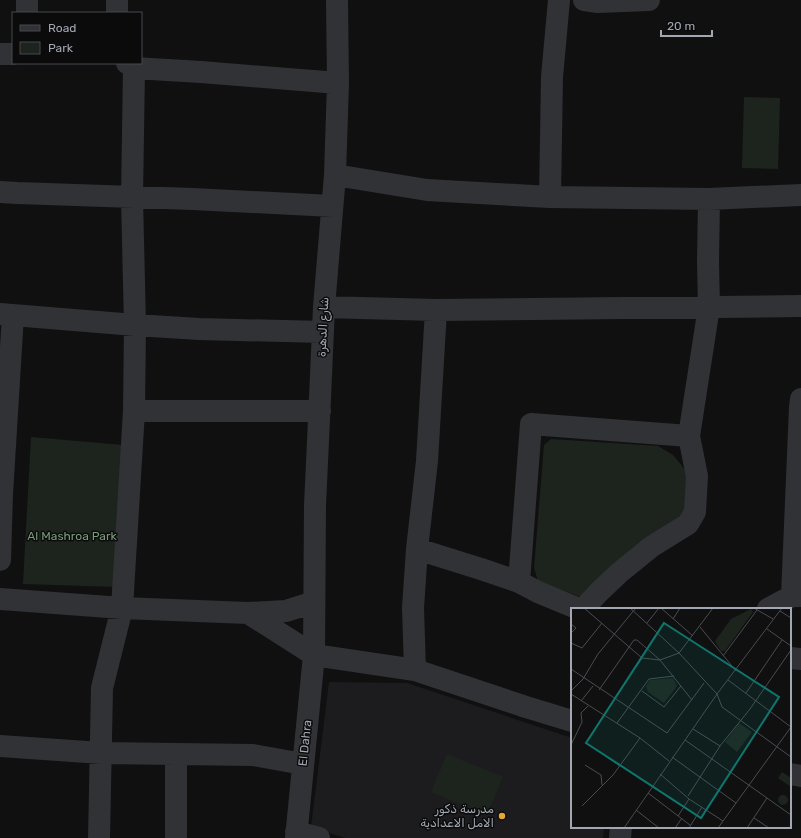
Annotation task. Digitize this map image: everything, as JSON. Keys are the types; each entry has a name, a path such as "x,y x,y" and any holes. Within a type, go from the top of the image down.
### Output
{"street":[{"path":"27,0 27,12"},
{"path":"117,0 117,12"},
{"name":"شارع الدهرة","path":"314,655 315,506 324,308 334,175 338,83 337,0"},
{"path":"550,197 552,77 559,0"},
{"path":"584,0 598,2 649,0"},
{"path":"0,54 12,54"},
{"path":"99,838 102,688 122,608 134,410 135,325 131,65 338,83"},
{"path":"334,175 427,190 550,197 709,199 801,195"},
{"path":"0,192 332,206"},
{"path":"584,608 619,573 651,547 688,524 695,512 697,476 689,436 709,307 709,199"},
{"path":"324,308 436,310 801,306"},
{"path":"415,670 413,608 417,549 427,461 436,310"},
{"path":"0,560 6,315 199,329 323,332"},
{"path":"770,608 797,596 801,399"},
{"path":"134,410 320,411"},
{"path":"519,582 532,424 689,436"},
{"path":"417,549 519,582 538,592 577,608"},
{"path":"0,599 122,608 248,613 286,611 314,602"},
{"path":"248,613 314,655 415,670 571,721"},
{"name":"El Dahra","path":"296,835 314,655"},
{"path":"791,658 801,659"},
{"path":"0,746 101,753 253,755 303,764"},
{"path":"176,755 176,838"},
{"path":"791,774 801,776"},
{"path":"620,838 621,828"},
{"path":"296,835 319,838"}],"shaded area":[{"path":"329,682 407,683 571,738 571,828 604,828 603,838 345,838 311,827"}],"green space":[{"path":"744,97 780,98 778,169 742,168"},
{"name":"Al Mashroa Park","path":"31,437 123,445 117,587 23,584"},
{"path":"551,439 658,446 673,455 687,472 685,513 581,597 538,581 534,568 544,445"},
{"path":"447,754 503,777 487,815 431,792"}],"place":[{"name":"مدرسة ذكور الامل الاعدادية","path":"502,816"}]}
